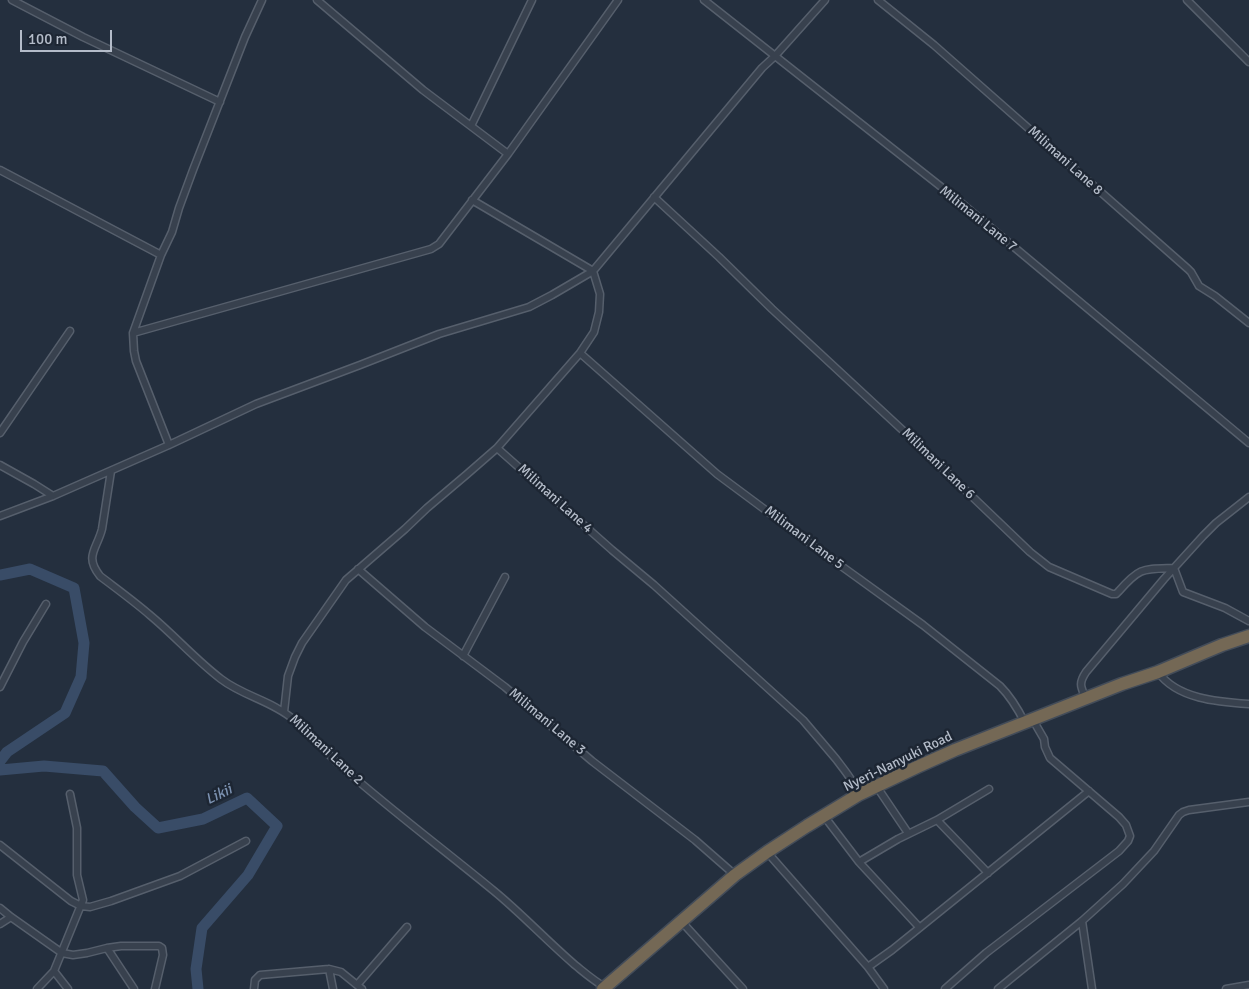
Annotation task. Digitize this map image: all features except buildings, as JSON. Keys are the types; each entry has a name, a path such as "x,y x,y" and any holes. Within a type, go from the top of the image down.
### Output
{"highway":[{"name":"Nyeri-Nanyuki Road","path":"604,988 735,875 767,852 858,795 955,750 1249,636"}],"street":[{"path":"12,0 83,37 220,102"},
{"path":"169,445 136,361 133,333 161,255 172,232 192,170 262,0"},
{"path":"317,0 423,90 508,154"},
{"path":"472,126 532,0"},
{"path":"133,333 431,249 443,240 508,154 618,0"},
{"name":"Milimani Lane 7","path":"704,0 954,197 1249,443"},
{"path":"0,516 54,496 256,404 439,334 529,308 592,271 757,74 825,0"},
{"name":"Milimani Lane 8","path":"878,0 934,45 1188,269 1199,286 1221,300 1249,323"},
{"path":"1190,1 1249,62"},
{"path":"0,170 161,255"},
{"name":"Milimani Lane 6","path":"654,197 1017,540 1044,563 1112,594 1116,594 1139,572 1174,568"},
{"path":"284,712 288,676 302,643 346,580 497,448 580,353 594,332 599,312 600,294 592,271 472,200"},
{"path":"0,433 70,332"},
{"name":"Milimani Lane 5","path":"580,353 718,474 923,625 1000,686 1044,739 1050,758 1119,816 1128,831 1130,836 1128,841 1119,851 986,953 945,989"},
{"name":"Milimani Lane 4","path":"497,448 654,585 803,720 850,778 858,795"},
{"path":"0,465 54,496"},
{"name":"Milimani Lane 2","path":"111,471 101,536 92,555 95,570 100,576 150,615 222,680 284,712 365,787 495,891 558,950 604,988"},
{"path":"1086,699 1081,686 1083,676 1174,568 1216,523 1249,497"},
{"path":"1174,568 1183,592 1225,608 1249,621"},
{"name":"Milimani Lane 3","path":"358,569 425,627 505,687 585,755 695,840 735,875"},
{"path":"463,656 505,577"},
{"path":"0,687 23,642 46,604"},
{"path":"1158,672 1166,682 1185,692 1213,701 1249,704"},
{"path":"876,787 908,833"},
{"path":"859,862 908,833 937,820 989,789"},
{"path":"868,967 892,950 1089,791"},
{"path":"37,989 54,971 81,906 82,900 76,868 77,828 70,794"},
{"path":"998,989 1082,922 1123,884 1154,851 1174,821 1183,812 1249,802"},
{"path":"824,816 859,862 919,927"},
{"path":"937,820 988,873"},
{"path":"0,845 70,901 81,906 90,907 180,876 246,841"},
{"path":"767,852 868,967 884,989"},
{"path":"0,908 62,953 73,955 87,954 121,946 159,946 162,948 163,955 155,989"},
{"path":"0,924 11,917"},
{"path":"681,921 743,989"},
{"path":"1082,922 1092,989"},
{"path":"254,989 255,980 260,975 329,969 341,972 359,987 407,927"},
{"path":"107,948 134,989"},
{"path":"329,969 333,989"},
{"path":"54,971 68,989"},
{"path":"1226,989 1249,985"}],"waterway":[{"name":"Likii","path":"0,575 30,569 74,588 84,643 81,677 65,713 7,752 0,761"},
{"name":"Likii","path":"0,770 44,766 103,771 135,807 158,828 203,819 247,798 277,826 248,875 202,928 196,969 198,989"}]}
